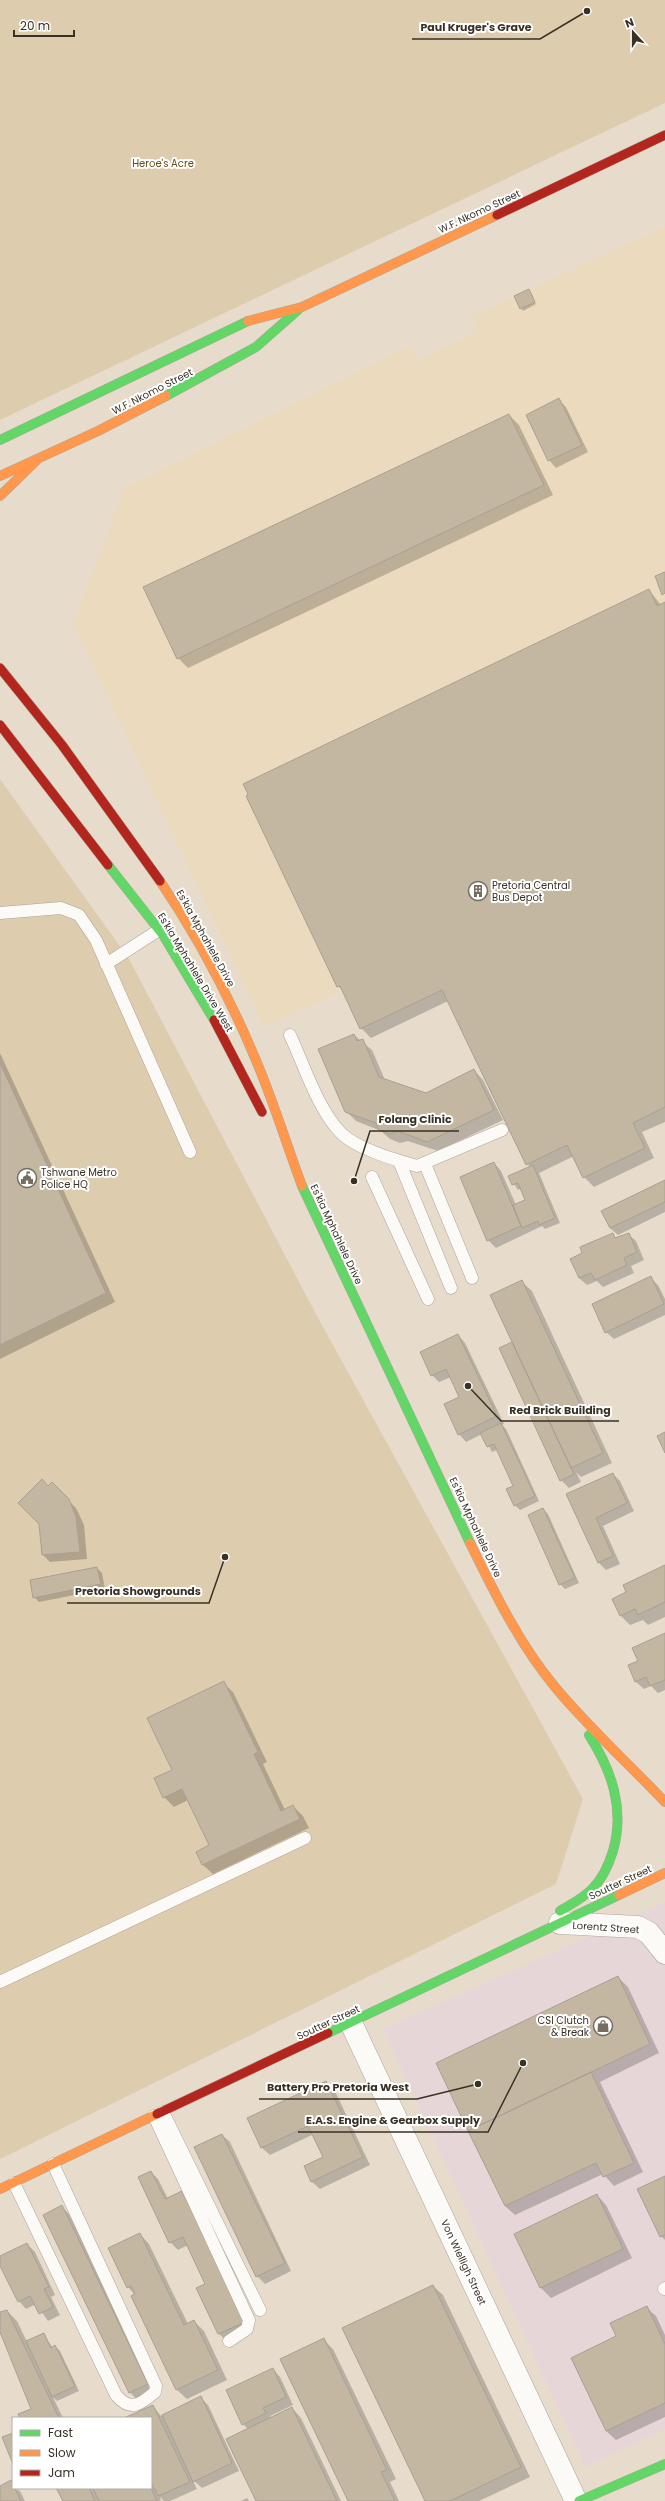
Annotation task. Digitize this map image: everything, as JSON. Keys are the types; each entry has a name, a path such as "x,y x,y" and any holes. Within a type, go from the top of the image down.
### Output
{"main road":[{"name":"W.F. Nkomo Street","path":"0,440 242,323 302,307 665,134"},
{"name":"W.F. Nkomo Street","path":"0,476 174,392 249,350 302,307"},
{"path":"0,496 39,458"},
{"name":"Es'kia Mphahlele Drive","path":"0,668 62,745 133,841 185,918 212,967 252,1052 304,1191 490,1582 526,1645 555,1687 665,1802"},
{"name":"Es'kia Mphahlele Drive West","path":"0,725 159,930 220,1031 304,1191"},
{"path":"491,1956 588,1892 607,1869 616,1843 620,1816 616,1793 609,1771 597,1747 555,1687"},
{"name":"Soutter Street","path":"0,2189 665,1873"},
{"path":"578,2501 665,2464"}],"street":[{"name":"Lorentz Street","path":"560,1924 638,1927 649,1933 665,1953"},
{"name":"Von Wielligh Street","path":"351,2023 578,2501"}],"lane":[{"path":"0,914 61,908 79,915 96,940 190,1152"},
{"path":"106,964 159,930"},
{"path":"290,1035 327,1115 342,1134 354,1142 399,1161 417,1166 425,1164 502,1130"},
{"path":"399,1161 451,1288"},
{"path":"425,1164 472,1278"},
{"path":"372,1177 428,1299"},
{"path":"0,1982 305,1838"},
{"path":"158,2114 260,2310"},
{"path":"158,2114 249,2320 247,2329 229,2341"},
{"path":"14,2182 116,2395 124,2404 130,2406 144,2402 155,2392 156,2386 53,2164"}],"shaded area":[{"path":"665,226 665,602 657,606 649,589 243,784 248,794 246,796 337,987 340,986 342,991 264,1027 73,624 124,488 409,346 417,361 478,331 473,316"},
{"path":"665,1902 665,2429 585,2467 383,2029"}],"green space":[{"name":"Heroe's Acre","path":"0,0 665,0 665,103 0,420"},
{"path":"0,779 129,959 317,1316 583,1799 556,1884 0,2159"}],"building":[{"path":"529,289 535,302 520,309 514,296"},
{"path":"559,398 582,445 548,461 526,415"},
{"path":"509,414 544,485 177,659 143,587"},
{"path":"665,572 665,593 662,595 655,576"},
{"name":"Pretoria Central Bus Depot","path":"649,589 657,606 665,602 665,1107 633,1123 645,1148 583,1178 567,1145 526,1165 442,990 360,1029 340,986 337,987 246,796 248,794 243,784"},
{"path":"354,1034 357,1041 363,1039 379,1077 426,1093 474,1069 494,1110 427,1142 398,1131 390,1134 379,1130 376,1123 345,1112 318,1049"},
{"name":"Tshwane Metro Police HQ","path":"0,1063 106,1293 0,1345"},
{"path":"494,1162 521,1226 487,1241 460,1177"},
{"path":"533,1165 555,1218 539,1225 538,1221 522,1228 513,1205 525,1200 518,1183 512,1185 508,1176"},
{"path":"665,1180 665,1202 610,1228 601,1211"},
{"path":"613,1233 615,1238 629,1233 637,1252 624,1258 627,1265 595,1280 591,1273 579,1278 570,1259 582,1253 580,1247"},
{"path":"651,1276 664,1304 605,1333 592,1304"},
{"path":"522,1280 603,1453 571,1468 490,1295"},
{"path":"458,1334 497,1416 458,1435 444,1404 459,1397 446,1369 431,1376 420,1352"},
{"path":"512,1342 574,1474 560,1481 499,1348"},
{"path":"501,1423 535,1496 514,1506 506,1489 513,1486 494,1444 487,1447 480,1433"},
{"path":"665,1432 665,1453 657,1436"},
{"path":"613,1473 627,1503 596,1518 613,1556 598,1563 566,1494"},
{"path":"42,1479 48,1486 52,1482 69,1499 76,1517 80,1552 42,1555 39,1524 18,1503"},
{"path":"543,1508 575,1578 559,1585 528,1515"},
{"path":"665,1565 665,1602 638,1615 635,1609 620,1616 612,1599 626,1592 623,1585"},
{"path":"97,1567 101,1584 33,1598 30,1580"},
{"path":"665,1633 665,1680 650,1686 646,1677 635,1682 628,1665 638,1661 632,1648"},
{"path":"224,1681 258,1752 254,1754 281,1811 293,1805 300,1819 202,1865 196,1852 209,1845 182,1789 163,1798 154,1778 172,1770 147,1718"},
{"path":"618,1976 650,2044 468,2131 436,2063"},
{"path":"591,2072 634,2163 603,2177 596,2163 505,2206 468,2131"},
{"path":"326,2081 363,2157 311,2182 304,2166 323,2157 308,2126 261,2148 247,2118"},
{"path":"222,2134 285,2263 256,2277 194,2147"},
{"path":"151,2171 165,2199 182,2191 245,2322 218,2334 196,2288 205,2284 183,2237 169,2243 138,2177"},
{"path":"665,2176 665,2235 660,2237 637,2189"},
{"path":"597,2194 623,2249 540,2288 514,2234"},
{"path":"62,2205 148,2384 129,2393 43,2215"},
{"path":"140,2233 184,2325 194,2320 218,2370 176,2390 131,2296 135,2294 131,2286 127,2288 108,2248"},
{"path":"27,2243 49,2287 44,2289 53,2307 39,2314 30,2296 18,2302 0,2266 0,2256"},
{"path":"433,2285 521,2467 450,2501 425,2501 342,2328"},
{"path":"647,2306 665,2344 665,2403 606,2431 571,2358 616,2336 610,2323"},
{"path":"7,2310 59,2417 20,2417 18,2414 31,2409 0,2332 0,2312"},
{"path":"44,2333 51,2348 55,2345 75,2386 52,2397 26,2341"},
{"path":"324,2338 387,2470 381,2472 395,2501 348,2501 280,2359"},
{"path":"273,2368 286,2397 263,2408 266,2413 242,2425 226,2390"},
{"path":"201,2396 232,2463 193,2482 162,2415"},
{"path":"153,2405 190,2482 158,2496 152,2484 152,2417 126,2417"},
{"path":"292,2407 337,2501 256,2501 226,2439"},
{"path":"12,2433 12,2462 2,2437"},
{"path":"11,2480 12,2489 15,2489 21,2501 0,2501 0,2486"},
{"path":"57,2489 89,2489 95,2501 63,2501"},
{"path":"93,2489 151,2489 157,2501 99,2501"}],"traffic: fast":[{"path":"166,396 256,347 298,310"},
{"path":"0,440 248,321"},
{"path":"108,865 163,935 214,1020"},
{"path":"302,1186 470,1543"},
{"path":"560,1911 586,1895 600,1880 610,1861 616,1835 618,1820 617,1805 610,1776 589,1735"},
{"path":"328,2033 619,1895"},
{"path":"579,2501 665,2464"}],"traffic: slow":[{"path":"248,321 302,307 497,215"},
{"path":"0,476 98,431 166,396"},
{"path":"0,496 39,458"},
{"path":"160,881 200,945 235,1012 262,1074 302,1186"},
{"path":"470,1543 508,1618 542,1671 581,1717 665,1802"},
{"path":"619,1895 665,1873"},
{"path":"0,2189 157,2114"}],"traffic: jam":[{"path":"497,215 665,135"},
{"path":"0,668 62,745 160,881"},
{"path":"0,725 108,865"},
{"path":"214,1020 262,1112"},
{"path":"157,2114 328,2033"}],"place":[{"name":"Paul Kruger's Grave","path":"587,11"},
{"name":"Pretoria Central Bus Depot","path":"478,891"},
{"name":"Tshwane Metro Police HQ","path":"27,1178"},
{"name":"Folang Clinic","path":"354,1181"},
{"name":"Red Brick Building","path":"468,1386"},
{"name":"Pretoria Showgrounds","path":"225,1557"},
{"name":"CSI Clutch & Break","path":"603,2026"},
{"name":"E.A.S. Engine & Gearbox Supply","path":"523,2063"},
{"name":"Battery Pro Pretoria West","path":"478,2084"}]}
